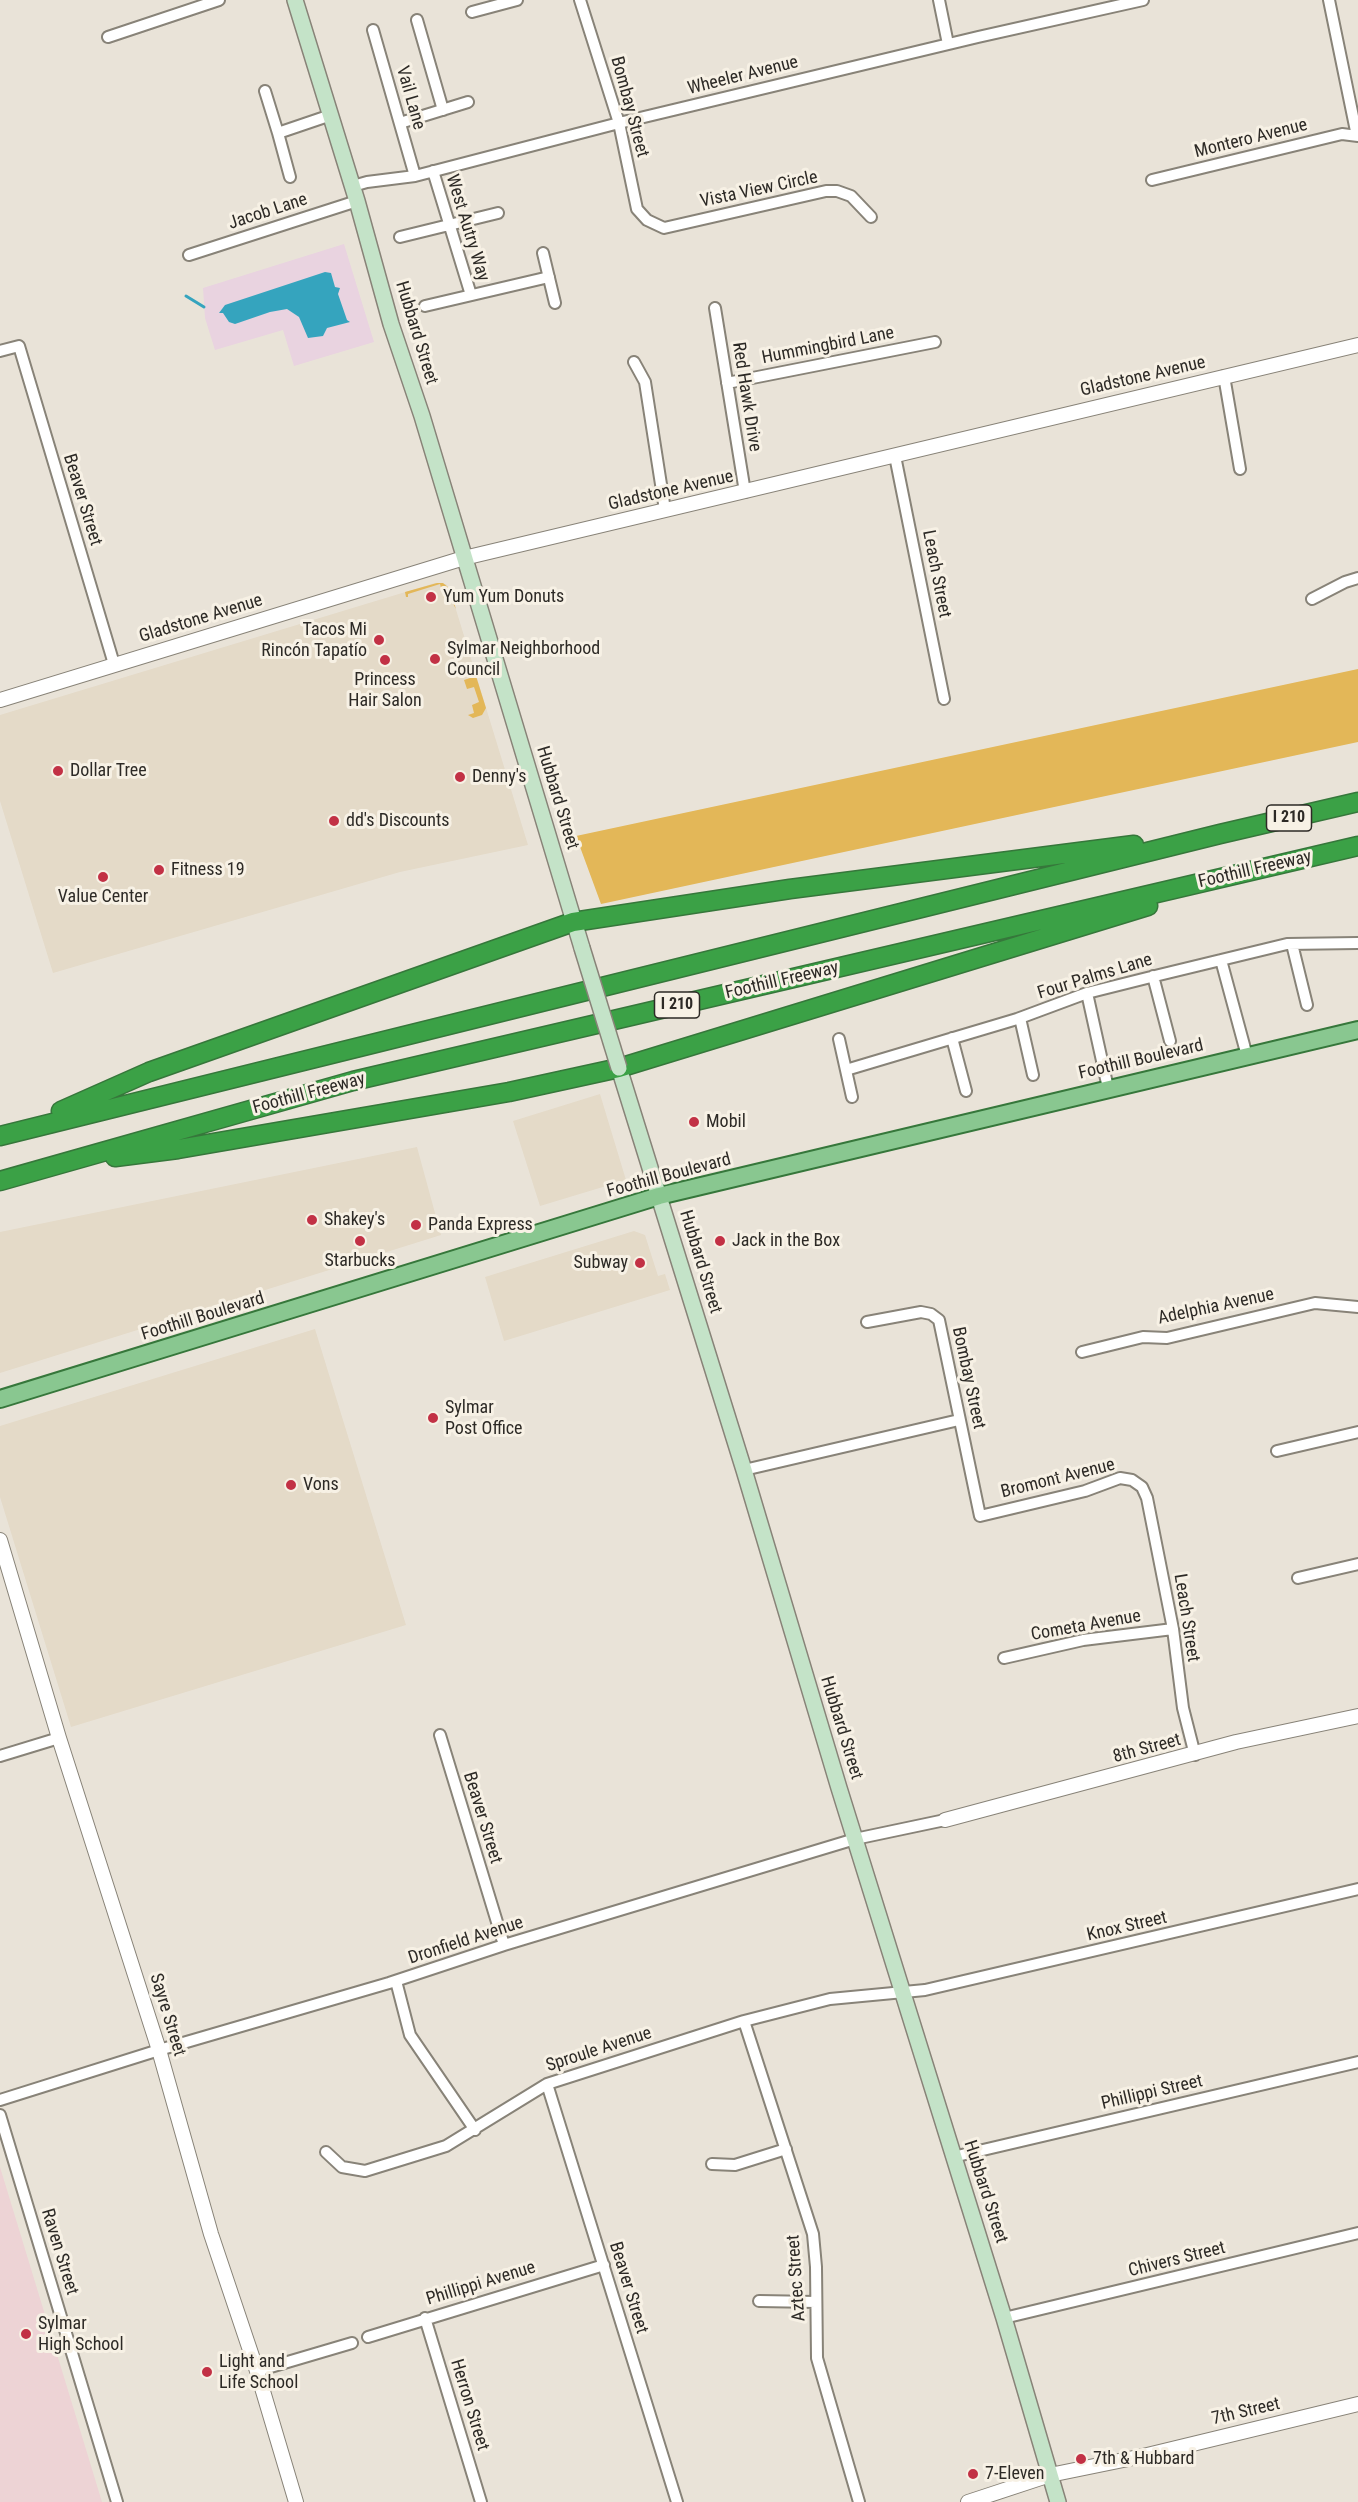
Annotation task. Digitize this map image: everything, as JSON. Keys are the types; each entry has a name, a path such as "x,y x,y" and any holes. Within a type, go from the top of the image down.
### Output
{"highway":[{"name":"Foothill Freeway","path":"8,1133 1358,802"},
{"path":"8,1133 149,1072 573,922 801,888 1220,834"},
{"name":"Foothill Freeway","path":"0,1181 353,1081 1358,846"},
{"path":"54,1164 178,1149 509,1092 619,1068 1303,859"}],"main road":[{"name":"Hubbard Street","path":"295,0 573,922 744,1470 855,1839 1004,2318 1058,2502"},
{"name":"Foothill Boulevard","path":"0,1399 659,1196 1358,1030"}],"street":[{"path":"108,37 219,0"},
{"path":"472,12 517,0"},
{"name":"Bombay Street","path":"580,0 619,123 637,209 647,220"},
{"path":"939,0 948,44"},
{"name":"Wheeler Avenue","path":"355,194 367,182 415,176 619,123 1112,4 1143,0"},
{"path":"1329,0 1358,136"},
{"path":"417,20 443,110"},
{"name":"Vail Lane","path":"373,30 415,176"},
{"path":"265,91 290,177"},
{"path":"400,123 468,102"},
{"path":"278,133 331,115"},
{"name":"Montero Avenue","path":"1152,180 1342,134 1358,136"},
{"name":"West Autry Way","path":"433,171 471,296"},
{"name":"Vista View Circle","path":"647,220 664,228 826,191 837,191 851,196 871,217"},
{"name":"Jacob Lane","path":"189,255 355,194"},
{"path":"400,237 498,213"},
{"path":"543,253 555,303"},
{"path":"425,306 549,276"},
{"name":"Red Hawk Drive","path":"715,308 745,492"},
{"name":"Hummingbird Lane","path":"727,383 935,342"},
{"name":"Gladstone Avenue","path":"0,700 465,558 1358,345"},
{"name":"Beaver Street","path":"0,351 19,346 114,664"},
{"path":"634,362 645,382 665,510"},
{"path":"1224,376 1240,469"},
{"name":"Leach Street","path":"895,456 944,699"},
{"path":"1312,599 1358,578"},
{"name":"Four Palms Lane","path":"846,1070 1020,1018 1087,993 1153,976 1292,944 1358,943"},
{"path":"1292,944 1307,1005"},
{"path":"1221,960 1247,1056"},
{"path":"1153,976 1170,1041"},
{"path":"1087,993 1108,1088"},
{"path":"1020,1018 1033,1075"},
{"path":"952,1038 966,1090"},
{"path":"839,1039 852,1097"},
{"name":"Adelphia Avenue","path":"1082,1352 1143,1337 1167,1338 1315,1303 1358,1307"},
{"name":"Bombay Street","path":"867,1322 921,1312 931,1314 939,1320 980,1516"},
{"path":"744,1470 959,1420"},
{"path":"1277,1451 1358,1432"},
{"name":"Bromont Avenue","path":"980,1516 1085,1491 1120,1478 1132,1479 1142,1486"},
{"name":"Leach Street","path":"1142,1486 1147,1498 1173,1629 1183,1708 1195,1755"},
{"name":"Sayre Street","path":"0,1540 59,1738 159,2050 211,2234 257,2371 296,2502"},
{"path":"1298,1578 1358,1564"},
{"name":"Cometa Avenue","path":"1004,1658 1083,1640 1173,1629"},
{"name":"8th Street","path":"945,1820 1195,1755 1236,1742 1358,1716"},
{"name":"Beaver Street","path":"440,1735 504,1945"},
{"path":"0,1756 59,1738"},
{"name":"Dronfield Avenue","path":"0,2100 159,2050 396,1981 504,1945 855,1839 945,1820"},
{"name":"Knox Street","path":"904,1994 995,1975 1358,1889"},
{"path":"396,1981 410,2035 475,2130"},
{"name":"Sproule Avenue","path":"326,2152 342,2167 366,2171 446,2146 547,2084 744,2021 830,1999 904,1994"},
{"name":"Aztec Street","path":"744,2021 813,2234 817,2358 859,2502"},
{"name":"Phillippi Street","path":"953,2157 1358,2062"},
{"name":"Beaver Street","path":"547,2084 677,2502"},
{"name":"Raven Street","path":"0,2115 117,2502"},
{"path":"712,2164 735,2164 786,2149"},
{"name":"Chivers Street","path":"1004,2318 1358,2233"},
{"name":"Phillippi Avenue","path":"368,2337 604,2265"},
{"path":"759,2301 816,2302"},
{"name":"Herron Street","path":"425,2318 481,2502"},
{"path":"257,2371 352,2343"},
{"name":"7th Street","path":"968,2502 1050,2475 1143,2456 1358,2404"}],"shaded area":[{"path":"344,244 374,342 294,366 283,330 215,350 205,318 203,288"},
{"path":"435,583 446,584 450,590 528,845 400,872 53,973 0,801 0,715"},
{"path":"443,583 449,588 456,609 451,600 445,602 440,584 408,594 406,597 405,592"},
{"path":"1358,669 1358,742 601,904 576,836"},
{"path":"476,676 486,708 482,715 473,718 468,715 474,713 472,705 479,702 474,687 467,689 464,680"},
{"path":"600,1094 626,1180 540,1206 513,1121"},
{"path":"417,1147 441,1235 0,1373 0,1232"},
{"path":"634,1231 645,1235 658,1276 665,1274 670,1290 504,1341 485,1277"},
{"path":"315,1329 406,1625 71,1727 0,1497 0,1426"},
{"name":"Sylmar High School","path":"0,2167 102,2502 0,2502"}],"water":[{"path":"325,272 331,273 335,287 340,288 338,294 347,320 350,322 327,328 323,336 308,338 299,317 287,309 270,312 235,324 229,322 223,313 219,313 225,305"}],"waterway":[{"path":"186,296 204,307"}],"place":[{"name":"Yum Yum Donuts","path":"431,597"},
{"name":"Tacos Mi Rincón Tapatío","path":"379,640"},
{"name":"Sylmar Neighborhood Council","path":"435,659"},
{"name":"Princess Hair Salon","path":"385,660"},
{"name":"Dollar Tree","path":"58,771"},
{"name":"Denny's","path":"460,777"},
{"name":"dd's Discounts","path":"334,821"},
{"name":"Fitness 19","path":"159,870"},
{"name":"Value Center","path":"103,877"},
{"name":"Mobil","path":"694,1122"},
{"name":"Shakey's","path":"312,1220"},
{"name":"Panda Express","path":"416,1225"},
{"name":"Starbucks","path":"360,1241"},
{"name":"Jack in the Box","path":"720,1241"},
{"name":"Subway","path":"640,1263"},
{"name":"Sylmar Post Office","path":"433,1418"},
{"name":"Vons","path":"291,1485"},
{"name":"Sylmar High School","path":"26,2334"},
{"name":"Light and Life School","path":"207,2372"},
{"name":"7th & Hubbard","path":"1081,2459"},
{"name":"7-Eleven","path":"973,2474"}]}
